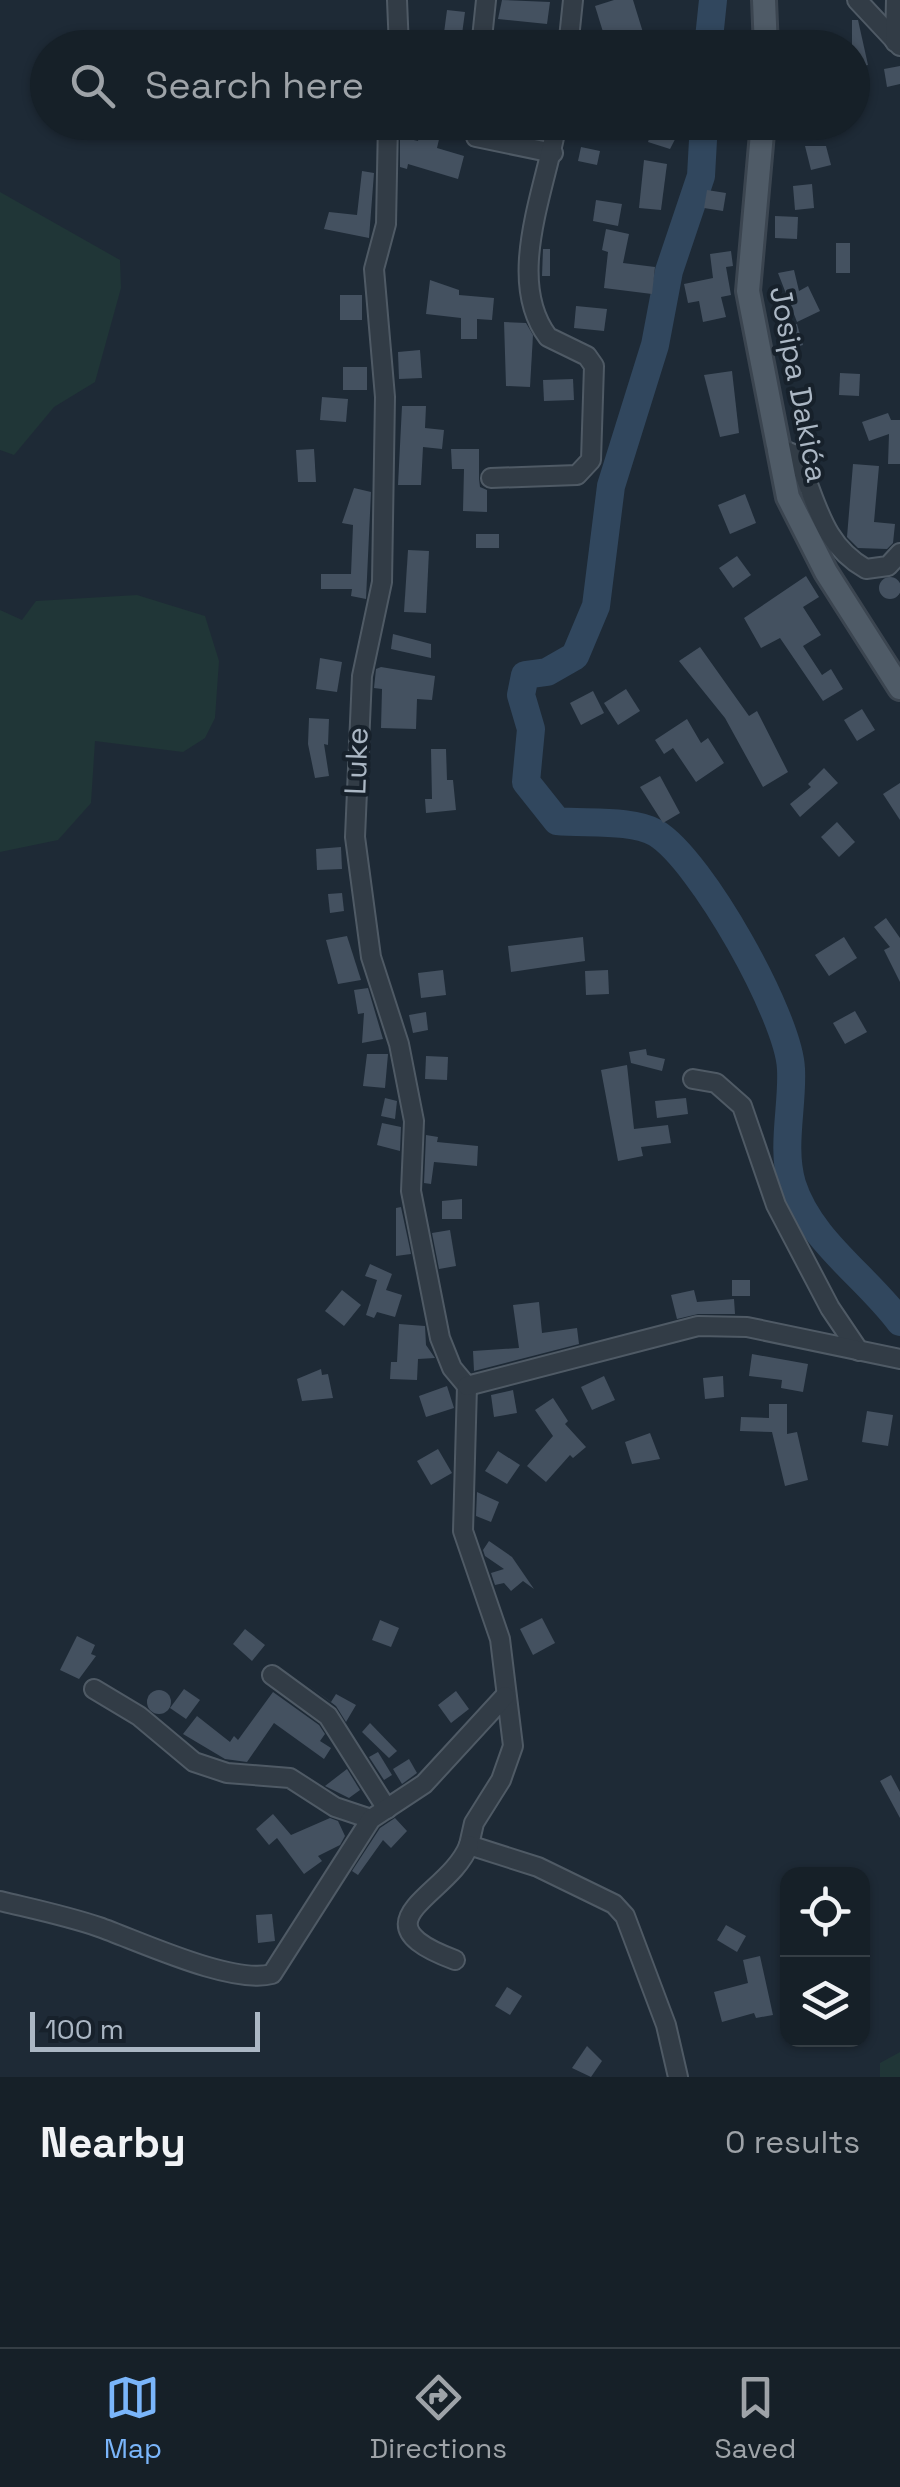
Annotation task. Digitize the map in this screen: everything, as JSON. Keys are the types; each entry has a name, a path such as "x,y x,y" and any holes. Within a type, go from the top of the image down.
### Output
{"main road":[{"path":"764,0 765,30"},
{"name":"Josipa Dakića","path":"761,140 748,290 788,496 807,536 900,688"}],"street":[{"path":"397,0 399,30"},
{"path":"483,30 486,0"},
{"path":"570,30 573,0"},
{"path":"857,0 898,44"},
{"path":"896,0 898,44"},
{"name":"Luke","path":"388,140 386,224 374,269 385,397 382,582 362,676 354,837 371,956 400,1044 414,1121 411,1192 440,1338 452,1368 467,1386"},
{"path":"489,140 552,154"},
{"path":"490,478 577,475 591,460 594,366 587,356 548,337 530,295 536,220 555,140"},
{"path":"776,447 796,455 824,530 836,548 866,569 888,566 900,553"},
{"path":"693,1078 716,1084 742,1106 776,1205 830,1308 859,1351"},
{"path":"455,1960 419,1947 410,1932 411,1912 420,1898 450,1877 469,1845 474,1824 501,1780 513,1746 500,1638 463,1530 467,1386 698,1326 747,1327 900,1359"},
{"path":"272,1675 328,1716 379,1814"},
{"path":"94,1689 138,1716 194,1762 227,1773 290,1778 335,1807 379,1814"},
{"path":"0,1901 98,1926 168,1955 263,1976 279,1966 379,1814 424,1784 505,1696"},
{"path":"469,1845 538,1867 614,1904 625,1916 666,2026 678,2077"}],"green space":[{"path":"0,192 120,260 121,288 95,382 54,407 14,455 0,450"},
{"path":"137,595 205,616 219,661 215,718 205,738 183,752 95,741 91,803 58,840 0,852 0,610 22,620 36,601"},
{"path":"900,2052 900,2077 880,2077 880,2063"}],"building":[{"path":"502,0 550,2 547,24 498,19"},
{"path":"633,0 642,30 602,30 595,6"},
{"path":"447,10 465,12 463,30 444,30"},
{"path":"852,20 858,20 860,30 852,30"},
{"path":"900,66 900,84 887,87 884,69"},
{"path":"400,140 439,140 437,148 464,156 458,179 408,164 407,169 400,167"},
{"path":"649,140 675,140 670,149"},
{"path":"805,146 826,146 831,165 811,170"},
{"path":"581,147 600,151 597,165 578,161"},
{"path":"644,160 667,164 661,210 639,208"},
{"path":"362,171 374,173 369,238 324,229 329,212 357,215"},
{"path":"812,184 814,208 795,210 793,186"},
{"path":"707,190 726,193 723,211 704,208"},
{"path":"596,200 622,204 618,226 593,221"},
{"path":"775,216 798,217 797,239 775,238"},
{"path":"606,229 629,234 623,263 655,267 652,294 604,288 608,252 602,250"},
{"path":"836,243 850,243 850,273 836,273"},
{"path":"543,249 550,249 550,276 542,276"},
{"path":"731,251 733,266 726,267 731,295 721,297 726,317 703,322 699,301 688,303 684,284 713,278 710,254"},
{"path":"794,270 799,291 808,286 820,311 797,322 778,273"},
{"path":"430,280 459,290 459,295 494,298 492,320 477,319 477,339 461,339 461,318 426,314"},
{"path":"340,295 362,295 362,320 340,320"},
{"path":"576,306 607,309 604,331 574,328"},
{"path":"504,322 526,323 533,335 530,387 506,386"},
{"path":"797,324 803,345 781,351 775,330"},
{"path":"420,350 422,378 399,379 398,352"},
{"path":"343,367 367,367 367,390 343,390"},
{"path":"732,371 739,433 720,437 704,375"},
{"path":"840,373 860,374 859,396 839,395"},
{"path":"573,379 574,400 544,401 543,380"},
{"path":"322,397 348,399 346,422 320,420"},
{"path":"402,406 426,406 425,428 444,430 442,449 423,447 421,485 398,485"},
{"path":"888,413 891,420 900,420 900,464 888,464 889,434 869,441 862,422"},
{"path":"314,449 316,482 298,482 296,450"},
{"path":"451,449 479,449 480,487 487,490 487,512 463,511 464,469 452,469"},
{"path":"853,464 879,466 874,522 895,524 893,543 887,549 858,548 847,537"},
{"path":"354,488 371,492 366,599 351,596 352,589 321,589 321,574 351,574 353,525 342,523"},
{"path":"745,494 756,523 730,534 718,505"},
{"path":"476,534 499,534 499,548 476,548"},
{"path":"408,550 429,551 426,613 404,612"},
{"path":"737,556 751,575 733,588 719,568"},
{"path":"806,576 819,597 803,607 821,635 803,646 822,675 831,669 843,689 823,701 780,638 761,648 744,618"},
{"path":"890,577 898,580 898,596 890,599 882,596 879,588 882,580"},
{"path":"393,634 431,644 431,658 391,649"},
{"path":"700,647 749,716 757,711 788,772 763,787 725,718 679,661"},
{"path":"320,658 342,662 337,692 316,689"},
{"path":"376,669 435,676 432,700 417,699 416,729 381,728 382,689 374,688"},
{"path":"626,689 640,711 618,725 604,703"},
{"path":"593,691 604,713 581,725 570,703"},
{"path":"862,709 875,730 857,741 844,720"},
{"path":"309,718 329,719 328,745 324,744 329,776 315,778 308,744"},
{"path":"687,719 701,743 708,738 724,763 696,782 673,748 664,754 655,740"},
{"path":"431,749 446,749 447,780 453,780 456,810 426,813 425,799 432,799"},
{"path":"824,768 838,783 800,817 790,804 811,787 808,784"},
{"path":"660,776 680,813 663,823 640,787"},
{"path":"900,783 900,820 883,794"},
{"path":"837,822 855,842 839,857 821,837"},
{"path":"341,847 342,869 317,870 316,849"},
{"path":"342,893 344,911 330,913 328,894"},
{"path":"886,918 900,938 900,982 884,950 890,947 874,927"},
{"path":"347,936 361,980 338,984 326,940"},
{"path":"583,937 585,961 511,972 508,946"},
{"path":"844,937 857,958 829,976 815,955"},
{"path":"443,970 446,995 421,998 418,973"},
{"path":"608,970 609,994 586,995 585,971"},
{"path":"368,988 383,1039 362,1043 364,1013 358,1014 354,990"},
{"path":"855,1011 867,1032 845,1044 833,1023"},
{"path":"426,1012 428,1030 413,1033 409,1015"},
{"path":"646,1049 647,1055 665,1059 662,1071 631,1063 629,1052"},
{"path":"367,1054 388,1054 385,1088 363,1086"},
{"path":"426,1056 448,1057 447,1080 425,1079"},
{"path":"627,1065 634,1129 668,1125 671,1143 641,1147 643,1156 618,1161 601,1070"},
{"path":"385,1098 397,1101 395,1119 381,1116"},
{"path":"686,1098 688,1114 657,1118 655,1101"},
{"path":"382,1123 401,1127 400,1151 377,1145"},
{"path":"426,1135 438,1137 437,1142 478,1146 477,1166 434,1162 431,1184 424,1183"},
{"path":"462,1199 462,1219 442,1219 442,1201"},
{"path":"401,1207 411,1254 396,1256 396,1208"},
{"path":"450,1230 456,1266 439,1269 432,1233"},
{"path":"370,1264 392,1274 386,1290 402,1295 395,1317 377,1312 374,1318 366,1315 377,1280 365,1276"},
{"path":"732,1280 750,1280 750,1296 732,1296"},
{"path":"342,1290 361,1305 344,1326 325,1311"},
{"path":"694,1290 697,1302 734,1299 735,1314 698,1314 677,1319 671,1295"},
{"path":"539,1302 542,1333 577,1328 579,1344 474,1371 473,1351 519,1348 513,1305"},
{"path":"399,1324 425,1326 426,1345 435,1358 418,1359 417,1380 390,1379 391,1362 397,1362"},
{"path":"752,1354 808,1364 803,1392 781,1388 782,1380 749,1376"},
{"path":"321,1369 322,1375 328,1374 333,1398 302,1401 297,1379"},
{"path":"604,1376 615,1400 592,1410 581,1387"},
{"path":"723,1376 724,1397 705,1399 703,1378"},
{"path":"447,1386 454,1408 426,1417 419,1396"},
{"path":"513,1390 517,1413 494,1417 491,1395"},
{"path":"553,1398 568,1421 565,1424 586,1447 573,1458 570,1455 546,1482 527,1466 553,1436 535,1410"},
{"path":"769,1404 787,1404 787,1434 797,1432 808,1480 785,1486 772,1432 740,1431 741,1417 769,1418"},
{"path":"867,1411 893,1415 888,1446 862,1442"},
{"path":"650,1433 660,1459 632,1464 625,1442"},
{"path":"438,1449 452,1473 431,1485 417,1461"},
{"path":"498,1451 520,1465 507,1484 485,1471"},
{"path":"477,1492 499,1502 491,1522 476,1516"},
{"path":"489,1541 512,1557 534,1589 523,1581 511,1591 504,1583 495,1585 491,1573 504,1569 485,1556 483,1550"},
{"path":"542,1618 555,1643 533,1655 520,1629"},
{"path":"380,1620 399,1628 391,1647 372,1640"},
{"path":"245,1629 265,1645 252,1661 233,1644"},
{"path":"77,1636 95,1645 91,1654 96,1656 79,1679 60,1670"},
{"path":"303,1681 331,1702 336,1694 356,1705 346,1722 336,1706"},
{"path":"184,1689 200,1700 186,1719 170,1708"},
{"path":"159,1690 171,1702 159,1714 147,1702"},
{"path":"456,1691 469,1709 451,1723 438,1705"},
{"path":"273,1692 319,1725 325,1734 320,1741 331,1748 324,1759 274,1723 247,1762 225,1759 183,1734 197,1716 230,1742 234,1736 238,1740"},
{"path":"370,1723 397,1751 389,1758 362,1732"},
{"path":"378,1752 392,1775 384,1780 369,1757"},
{"path":"409,1759 417,1773 402,1784 393,1769"},
{"path":"347,1769 360,1790 349,1798 325,1786"},
{"path":"891,1775 900,1792 900,1818 880,1781"},
{"path":"273,1814 291,1835 330,1818 338,1821 345,1836 340,1845 318,1856 322,1861 304,1874 277,1838 269,1845 256,1829"},
{"path":"395,1818 407,1831 391,1848 383,1840 358,1875 352,1871 380,1828"},
{"path":"272,1914 275,1941 258,1943 256,1915"},
{"path":"726,1925 746,1936 737,1952 717,1940"},
{"path":"760,1956 773,2015 756,2018 754,2013 722,2022 714,1992 748,1983 743,1960"},
{"path":"507,1987 522,1996 510,2015 495,2006"},
{"path":"587,2046 602,2061 591,2077 572,2068"}],"waterway":[{"path":"710,30 713,0"},
{"path":"703,140 701,176 669,271 655,345 611,486 596,606 575,656 547,672 525,675 521,695 531,729 526,782 557,821 646,829 675,849 696,874 740,942 786,1045 791,1069 787,1156 800,1204 825,1241 900,1322"}]}
